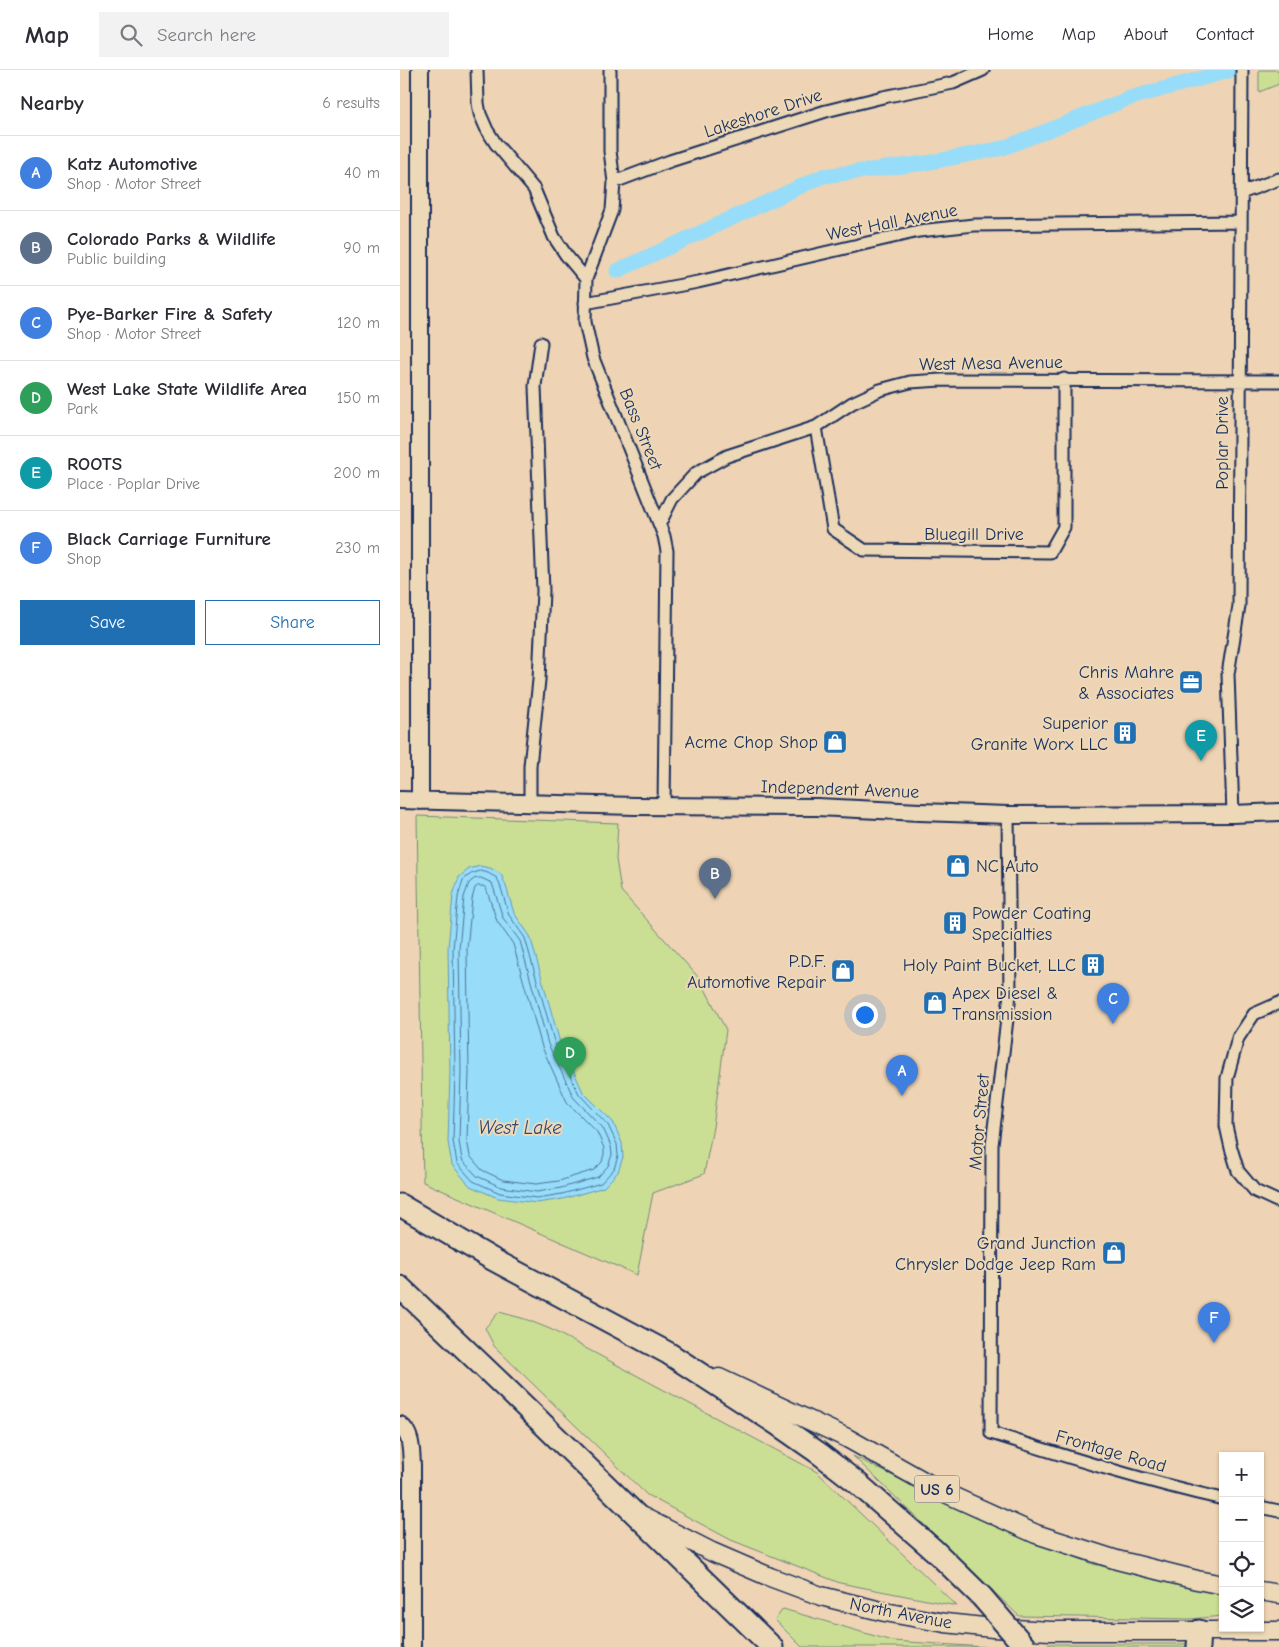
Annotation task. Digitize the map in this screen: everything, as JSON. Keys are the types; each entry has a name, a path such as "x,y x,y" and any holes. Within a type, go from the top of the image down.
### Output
{"highway":[{"path":"400,1205 492,1258 668,1353 820,1454 856,1482 935,1551 982,1597 1025,1647"},
{"path":"400,1287 512,1393 772,1647"}],"main road":[{"name":"US 6","path":"668,1353 847,1438 943,1492 1036,1534 1117,1560 1219,1584"},
{"name":"North Avenue","path":"632,1511 712,1552 821,1596 885,1612 945,1624 1199,1639 1279,1631"},
{"path":"1264,1592 1279,1594"}],"street":[{"path":"420,70 420,801"},
{"path":"477,70 478,104 487,130 496,144 534,189 554,237 586,279"},
{"name":"Bass Street","path":"610,70 610,151 614,182 612,210 586,279 585,322 593,358 660,523 667,551 664,806"},
{"name":"Lakeshore Drive","path":"614,182 670,161 826,111 953,83 983,70"},
{"name":"Poplar Drive","path":"1233,814 1228,674 1239,606 1242,70"},
{"path":"1241,194 1279,178"},
{"name":"West Hall Avenue","path":"585,303 698,282 919,231 974,225 1241,222"},
{"path":"530,804 530,766 539,680 543,591 535,386 541,343"},
{"name":"West Mesa Avenue","path":"660,523 672,499 696,473 727,456 816,428 852,403 880,390 910,382 940,380 1279,380"},
{"name":"Bluegill Drive","path":"816,428 833,529 864,550 1050,552 1064,527 1064,380"},
{"name":"Independent Avenue","path":"400,800 664,806 817,806 1008,815 1279,812"},
{"name":"Motor Street","path":"991,1433 992,1145 1010,994 1008,815"},
{"path":"1278,1202 1255,1191 1238,1170 1226,1126 1227,1078 1238,1038 1254,1014 1279,1003"},
{"path":"403,1428 411,1445 412,1465 412,1647"},
{"name":"Frontage Road","path":"991,1433 1114,1471 1219,1497"},
{"path":"1264,1507 1279,1510"}],"green space":[{"path":"1259,70 1279,70 1279,84 1259,92"},
{"path":"417,816 618,823 616,859 621,891 700,979 726,1030 713,1127 704,1174 653,1193 637,1275 423,1182"},
{"path":"499,1312 525,1319 550,1329 817,1472 957,1606 840,1583 731,1540 647,1495 494,1346 485,1328"},
{"path":"853,1456 970,1514 1093,1564 1219,1591 1219,1616 1190,1619 1019,1616"},
{"path":"783,1609 892,1641 985,1647 802,1647 775,1620"},
{"path":"1048,1644 1186,1644 1186,1647 1051,1647"}],"water":[{"name":"West Lake","path":"480,866 490,868 501,874 514,913 530,936 559,1039 583,1092 613,1122 622,1143 623,1157 618,1172 604,1187 563,1199 537,1203 498,1198 470,1186 452,1165 448,1142 450,1072 448,948 453,895 459,877 469,869"}],"waterway":[{"path":"617,271 823,176 926,163 1003,148 1130,98 1232,70"}],"place":[{"name":"Chris Mahre & Associates","path":"1191,682"},
{"name":"Superior Granite Worx LLC","path":"1125,733"},
{"name":"Acme Chop Shop","path":"835,742"},
{"name":"ROOTS","path":"1201,761"},
{"name":"NC Auto","path":"958,866"},
{"name":"Colorado Parks & Wildlife","path":"715,899"},
{"name":"Powder Coating Specialties","path":"955,923"},
{"name":"Holy Paint Bucket, LLC","path":"1093,965"},
{"name":"P.D.F. Automotive Repair","path":"843,971"},
{"name":"Apex Diesel & Transmission","path":"935,1003"},
{"name":"Pye-Barker Fire & Safety","path":"1113,1024"},
{"name":"West Lake State Wildlife Area","path":"570,1078"},
{"name":"Katz Automotive","path":"902,1096"},
{"name":"Grand Junction Chrysler Dodge Jeep Ram","path":"1114,1253"},
{"name":"Black Carriage Furniture","path":"1214,1343"}]}
